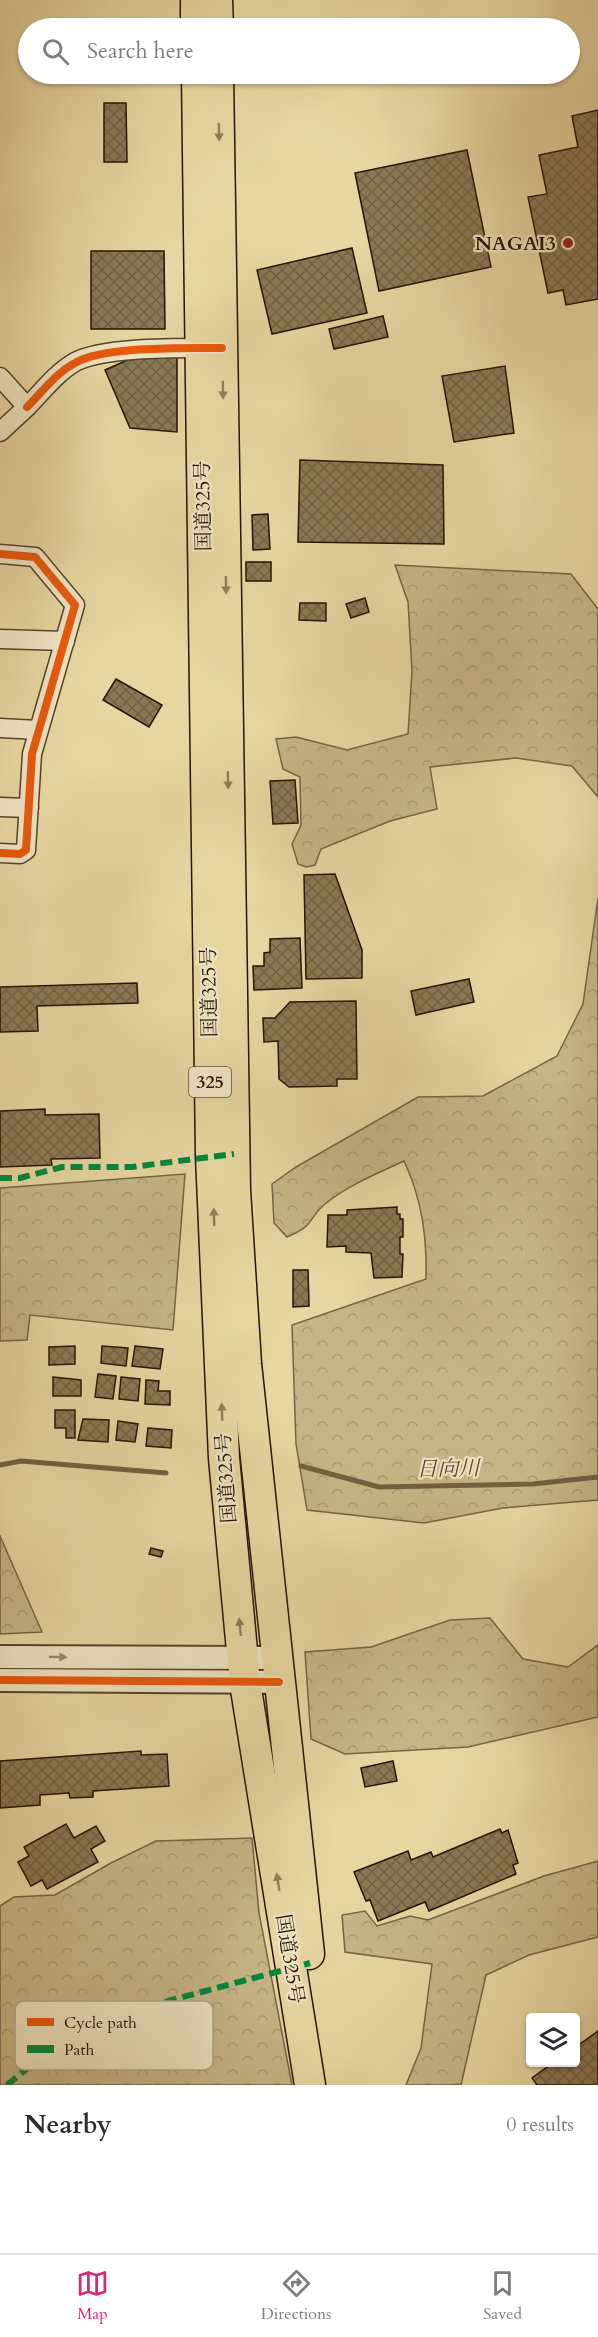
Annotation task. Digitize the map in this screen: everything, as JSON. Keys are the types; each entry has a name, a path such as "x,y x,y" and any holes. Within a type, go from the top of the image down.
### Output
{"highway":[{"path":"196,0 196,18"},
{"path":"217,0 218,18"},
{"name":"国道325号","path":"198,84 211,348 235,1190 246,1364 310,1963 329,2085"},
{"name":"国道325号","path":"218,84 211,348 211,1156 224,1458 244,1671 310,2085"}],"street":[{"path":"0,432 61,372 85,357 211,348"},
{"path":"0,377 27,407"},
{"path":"0,554 35,557 51,580 73,601 75,610 32,754 26,850 20,854 0,853"},
{"path":"0,639 65,641"},
{"path":"0,728 38,730"},
{"path":"0,807 29,808"},
{"path":"0,1657 244,1671"},
{"path":"0,1680 278,1670"}],"green space":[{"path":"395,565 571,574 598,609 598,797 572,766 516,758 430,767 437,809 390,821 321,849 315,865 306,867 298,864 292,844 301,825 300,777 283,769 276,739 296,737 347,750 408,734 412,671 408,602"},
{"path":"598,898 598,1500 503,1508 424,1523 307,1510 296,1444 292,1325 426,1279 426,1248 419,1204 404,1161 343,1191 319,1209 303,1229 287,1237 274,1223 272,1184 296,1167 418,1097 483,1096 557,1056 583,1004"},
{"path":"185,1174 173,1330 30,1315 27,1340 0,1341 0,1188"},
{"path":"0,1536 42,1632 0,1634"},
{"path":"490,1618 523,1659 568,1667 598,1645 598,1717 468,1747 345,1754 311,1739 305,1652 371,1647 450,1620"},
{"path":"252,1838 259,1913 292,2085 0,2085 0,1906 14,1897 55,1895 111,1863 156,1841"},
{"path":"598,1861 598,1937 529,1955 486,1975 461,2085 406,2085 421,2048 432,1964 345,1952 342,1915 365,1911 377,1926 410,1916 428,1920 544,1876"}],"building":[{"path":"104,103 126,103 127,162 104,162"},
{"name":"NAGAI3","path":"598,110 598,299 566,305 563,290 548,293 528,197 547,194 539,155 578,147 572,116"},
{"path":"467,150 491,267 379,291 355,173"},
{"path":"352,248 367,313 272,334 257,270"},
{"path":"91,251 164,251 165,329 91,329"},
{"path":"383,316 388,337 334,349 329,329"},
{"path":"177,352 177,432 130,428 105,370 132,358"},
{"path":"505,366 514,433 454,442 442,376"},
{"path":"300,460 443,465 444,544 298,542"},
{"path":"268,514 270,549 253,550 252,515"},
{"path":"246,562 271,562 271,581 246,581"},
{"path":"365,598 369,612 351,618 346,604"},
{"path":"300,603 326,603 326,621 299,620"},
{"path":"116,679 162,705 149,727 103,700"},
{"path":"295,780 298,823 273,824 270,781"},
{"path":"335,874 362,950 362,978 306,979 304,875"},
{"path":"300,938 302,988 254,990 253,966 264,966 264,953 270,952 270,939"},
{"path":"469,979 474,1002 416,1015 411,991"},
{"path":"137,983 138,1003 37,1006 38,1031 0,1032 0,987"},
{"path":"356,1001 357,1079 337,1079 337,1086 289,1087 279,1079 278,1041 264,1042 263,1018 275,1018 290,1002"},
{"path":"45,1109 45,1115 99,1114 100,1158 51,1159 52,1165 0,1167 0,1111"},
{"path":"397,1207 397,1214 400,1214 400,1219 403,1219 403,1237 400,1237 400,1254 403,1254 402,1277 374,1278 371,1253 346,1252 346,1246 327,1247 328,1215 347,1215 347,1210"},
{"path":"293,1270 308,1270 309,1306 293,1307"},
{"path":"75,1346 75,1364 49,1365 49,1347"},
{"path":"102,1346 128,1348 126,1366 101,1363"},
{"path":"135,1346 163,1349 160,1369 132,1366"},
{"path":"98,1374 116,1376 113,1399 95,1397"},
{"path":"53,1377 81,1380 81,1396 53,1396"},
{"path":"121,1377 140,1379 138,1401 119,1399"},
{"path":"146,1380 159,1381 158,1391 170,1391 170,1405 145,1404"},
{"path":"55,1410 75,1410 75,1438 66,1438 66,1428 55,1428"},
{"path":"83,1419 109,1420 108,1442 78,1440"},
{"path":"118,1421 138,1424 135,1442 116,1440"},
{"path":"148,1428 172,1430 171,1448 146,1446"},
{"path":"151,1548 163,1551 161,1557 149,1554"},
{"path":"141,1751 141,1755 167,1754 169,1786 93,1791 93,1797 70,1798 69,1793 40,1795 40,1805 0,1808 0,1761"},
{"path":"393,1761 397,1781 365,1787 361,1768"},
{"path":"66,1824 74,1838 96,1826 105,1841 91,1849 98,1862 47,1889 42,1880 31,1886 18,1862 29,1856 24,1847"},
{"path":"500,1829 502,1833 508,1830 518,1863 513,1865 516,1874 429,1911 425,1902 378,1921 370,1900 366,1901 354,1872 408,1851 411,1860 431,1852 433,1857"},
{"path":"598,2031 598,2085 537,2085 532,2078 547,2067 580,2067 580,2044"}],"waterway":[{"name":"日向川","path":"0,1465 21,1461 166,1473"},
{"name":"日向川","path":"301,1466 379,1487 533,1484 598,1477"}],"marked path":[{"path":"0,1178 20,1178 62,1167 132,1167 234,1154"},
{"path":"168,2001 310,1963"},
{"path":"7,2085 25,2070"}],"cycle path":[{"path":"27,407 62,372 88,357 146,349 222,348"},
{"path":"0,554 35,557 75,605 32,754 26,850 20,854 0,853"},
{"path":"0,1680 279,1682"}],"place":[{"name":"NAGAI3","path":"568,243"}]}
